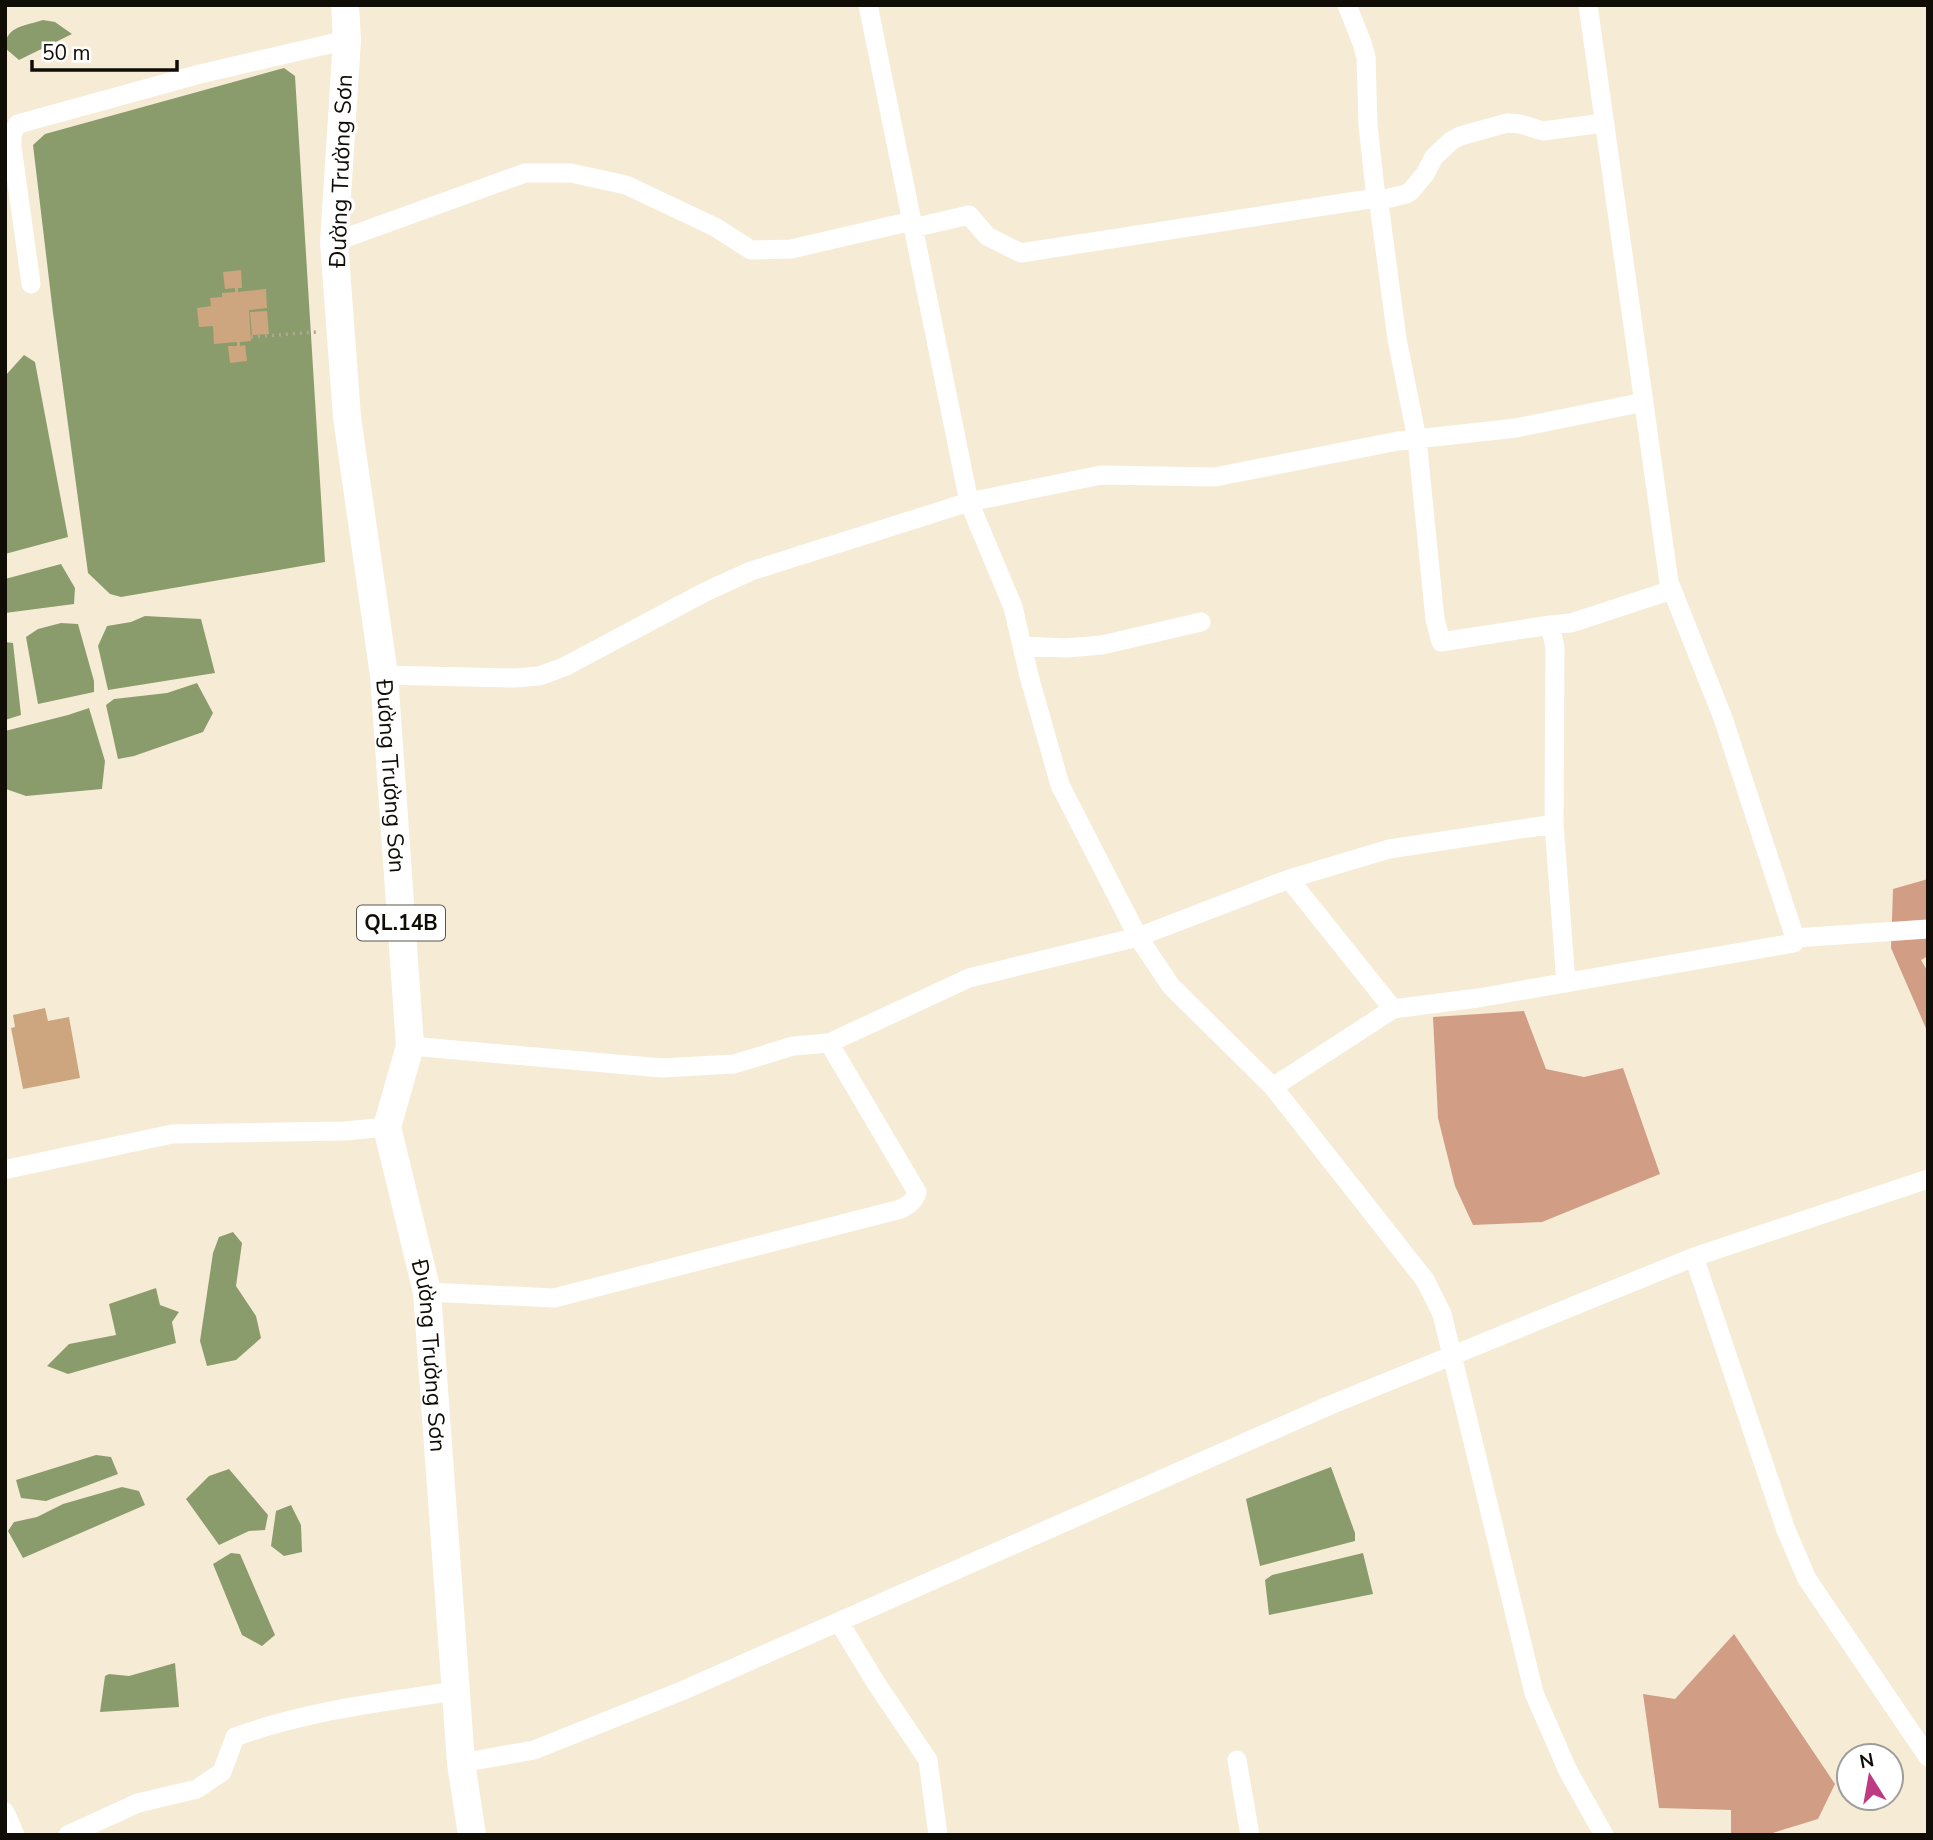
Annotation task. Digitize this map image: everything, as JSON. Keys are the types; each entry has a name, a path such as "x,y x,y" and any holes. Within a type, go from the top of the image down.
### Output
{"highway":[{"name":"Đường Trường Sơn","path":"345,5 347,40 334,242 347,417 384,675 410,1046 387,1127 426,1292 461,1762 472,1835"}],"street":[{"path":"867,5 969,502 1013,607 1060,785 1138,937 1171,986 1273,1087 1425,1280 1442,1314 1534,1693 1568,1771 1604,1835"},
{"path":"1347,5 1366,57 1368,125 1376,199 1379,204 1397,339 1417,439 1435,619 1441,642 1571,623 1672,590"},
{"path":"1273,1087 1393,1009 1478,998 1794,943 1795,938 1723,718 1669,582 1588,5"},
{"path":"32,284 12,147 12,134 18,124 200,74 347,40"},
{"path":"334,242 525,173 571,173 626,185 715,227 751,250 792,250 969,215 988,236 1021,253 1406,194 1425,174 1434,157 1460,136 1507,123 1543,131 1604,121"},
{"path":"384,675 514,678 539,676 564,667 707,591 751,571 969,502 1101,475 1215,477 1385,444 1516,428 1644,402"},
{"path":"1022,646 1066,648 1102,645 1201,622"},
{"path":"1550,625 1555,647 1554,824 1566,983"},
{"path":"410,1046 663,1068 734,1064 793,1046 830,1043 969,978 1138,937 1289,879 1389,849 1554,824"},
{"path":"1289,879 1393,1009"},
{"path":"1795,938 1928,929"},
{"path":"426,1292 554,1298 901,1209 910,1204 917,1192 830,1043"},
{"path":"8,1169 172,1134 277,1130 344,1131 387,1127"},
{"path":"461,1762 534,1750 684,1690 1328,1406 1693,1257 1928,1178"},
{"path":"1693,1257 1786,1530 1807,1579 1928,1757"},
{"path":"839,1622 928,1760 938,1835"},
{"path":"68,1835 138,1803 197,1789 222,1772 235,1737 270,1724 341,1708 456,1691"},
{"path":"1237,1760 1250,1835"},
{"path":"5,1812 15,1835"}],"path":[{"path":"251,337 340,330"}],"shaded area":[{"path":"43,20 55,22 72,34 19,60 5,48 8,35 12,31"},
{"path":"284,68 295,76 325,562 121,597 110,594 88,573 33,145 45,134"},
{"path":"24,355 35,362 68,537 5,554 5,376"},
{"path":"61,564 75,588 74,604 5,613 5,579"},
{"path":"145,616 201,619 215,673 108,690 98,646 107,626 131,622"},
{"path":"61,623 78,624 94,681 94,692 38,704 26,637 38,629"},
{"path":"5,642 13,643 21,715 5,720"},
{"path":"197,683 213,713 203,732 118,759 106,705 114,699 167,693"},
{"path":"89,708 105,761 102,789 26,796 6,789 5,731"},
{"path":"1928,879 1928,956 1921,960 1928,972 1928,1033 1891,948 1893,889"},
{"path":"1524,1011 1546,1069 1584,1077 1623,1068 1660,1174 1542,1222 1473,1225 1455,1186 1438,1118 1433,1017"},
{"path":"233,1232 242,1243 236,1286 256,1316 261,1338 236,1360 207,1366 200,1341 213,1253 219,1237"},
{"path":"156,1288 160,1305 179,1312 172,1322 176,1343 68,1374 47,1366 69,1344 116,1335 109,1304"},
{"path":"96,1455 111,1457 118,1474 46,1501 21,1498 16,1480"},
{"path":"1331,1467 1355,1533 1355,1541 1260,1566 1246,1499"},
{"path":"229,1469 268,1515 265,1530 249,1531 219,1545 186,1499 209,1476"},
{"path":"122,1487 139,1491 145,1505 23,1558 8,1531 14,1522 37,1517 63,1504"},
{"path":"291,1505 301,1525 302,1552 284,1556 271,1546 276,1511"},
{"path":"231,1553 240,1554 275,1635 262,1646 242,1635 213,1564"},
{"path":"1363,1553 1373,1594 1269,1615 1265,1580 1272,1575"},
{"path":"1734,1634 1835,1784 1818,1819 1766,1835 1731,1835 1731,1810 1659,1808 1643,1694 1675,1699"},
{"path":"175,1663 179,1707 100,1712 105,1676 129,1676"}],"building":[{"path":"241,270 242,288 238,288 238,292 266,289 267,308 249,310 251,341 240,342 240,346 245,345 247,361 230,363 228,346 237,346 237,342 214,344 213,326 199,327 197,308 211,306 210,298 235,292 235,288 225,289 223,272"},
{"path":"267,311 269,334 252,335 250,312"},
{"path":"45,1008 48,1021 69,1017 80,1078 23,1089 11,1028 15,1027 13,1015"}]}
